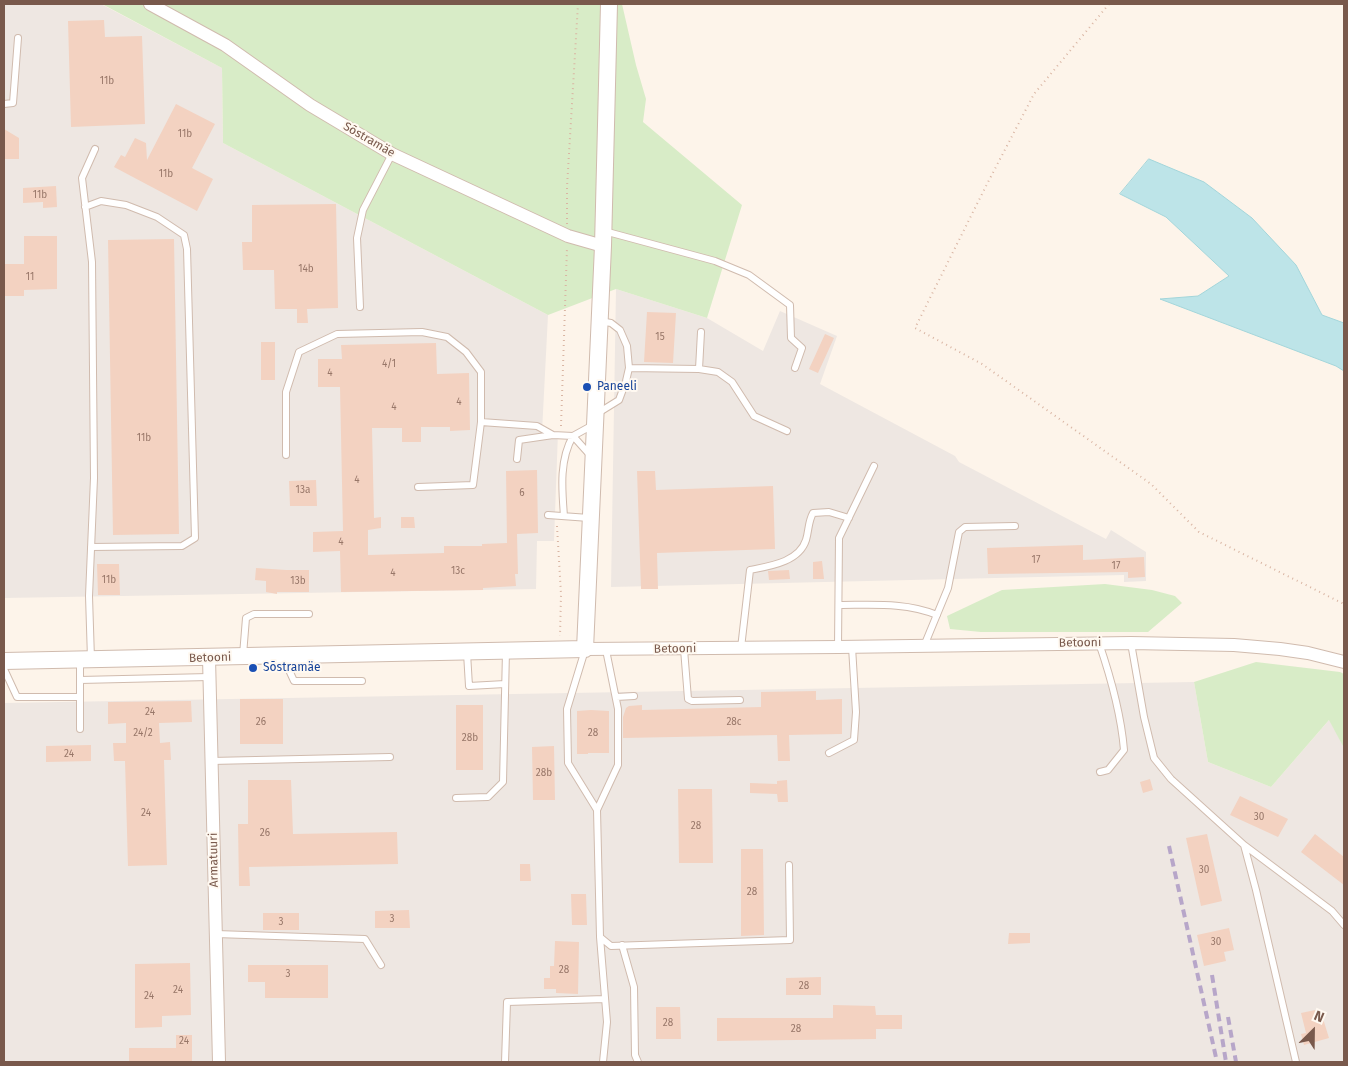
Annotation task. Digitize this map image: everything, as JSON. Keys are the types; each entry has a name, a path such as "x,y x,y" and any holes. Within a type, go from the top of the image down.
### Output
{"street":[{"name":"Sõstramäe","path":"150,4 225,45 310,105 392,154 568,236 603,238"},
{"path":"585,649 603,238 609,4"},
{"name":"Betooni","path":"4,662 585,649 1131,642 1234,645 1280,649 1308,652 1344,662"},
{"name":"Armatuuri","path":"209,658 219,1062"}],"lane":[{"path":"4,104 13,103 18,38"},
{"path":"80,729 80,680 85,660 94,478 92,262 82,178 95,148"},
{"path":"360,307 357,238 364,210 392,154"},
{"path":"85,207 100,201 126,205 157,218 184,235 187,249 195,528 195,538 182,546 91,547"},
{"path":"603,238 715,261 749,275 790,305 791,338 802,348 795,368"},
{"path":"560,516 567,446 573,436 619,400 629,368 627,346 620,330 611,323 599,321"},
{"path":"286,455 286,392 299,352 337,334 422,332 447,337 466,352 481,372 481,422 473,485 418,487"},
{"path":"699,369 701,332"},
{"path":"629,368 699,369 718,372 732,382 754,416 788,431"},
{"path":"481,422 536,426 557,435"},
{"path":"517,459 519,440 557,435 573,436 593,457"},
{"path":"838,647 839,538 874,466"},
{"path":"741,648 750,570 778,564 797,554 806,541 809,521 813,513 829,512 849,518"},
{"path":"548,515 590,518"},
{"path":"924,646 948,588 960,532 965,527 1015,526"},
{"path":"839,605 900,606 924,609 937,615"},
{"path":"243,656 246,618 254,614 308,614"},
{"path":"1131,642 1144,717 1154,758 1171,779 1244,845 1332,911 1344,925"},
{"path":"1099,643 1109,672 1122,730 1124,750 1108,770 1100,772"},
{"path":"829,753 854,740 856,712 852,647"},
{"path":"585,649 567,709 568,763 597,810"},
{"path":"684,649 688,699 692,701 740,700"},
{"path":"603,1062 607,1022 600,937 597,810 618,765 618,709 606,650"},
{"path":"456,798 488,797 503,782 506,651"},
{"path":"466,652 469,686 505,684"},
{"path":"283,656 294,681 362,680"},
{"path":"4,669 17,697 80,697"},
{"path":"80,680 209,677"},
{"path":"616,697 634,696"},
{"path":"211,761 390,757"},
{"path":"1244,845 1296,1062"},
{"path":"600,937 611,946 790,940 789,865"},
{"path":"216,934 365,939 381,965"},
{"path":"622,946 634,987 635,1055 638,1062"},
{"path":"505,1062 507,1002 605,999"}],"path":[{"path":"557,435 568,236 567,187 578,4"},
{"path":"1109,4 1034,94 915,328 982,364 1150,484 1200,532 1344,604"},
{"path":"560,516 560,650"}],"shaded area":[{"path":"4,4 101,4 222,68 223,143 548,315 542,432 558,432 554,541 537,541 536,589 4,598"},
{"path":"616,289 707,318 763,351 780,311 837,336 820,384 955,456 959,462 1106,539 1111,530 1146,552 1146,581 1124,582 1124,575 611,587"},
{"path":"1194,682 1208,762 1271,787 1330,719 1344,748 1344,1062 4,1062 4,703"}],"green space":[{"path":"102,4 622,4 646,99 643,122 742,205 707,318 616,289 548,315 223,143 222,68"},
{"path":"1105,584 1152,590 1175,596 1182,603 1148,632 981,632 950,629 947,616 1002,590"},
{"path":"1256,662 1344,674 1344,748 1329,720 1271,787 1208,762 1194,682"}],"water":[{"path":"1149,159 1204,182 1252,218 1296,265 1322,315 1344,323 1344,371 1336,366 1160,299 1198,296 1229,276 1166,217 1120,194"}],"building":[{"path":"104,20 105,37 142,36 145,124 71,127 68,21"},
{"path":"176,104 215,124 192,168 213,179 197,211 114,167 121,155 125,157 135,138 146,143 147,160"},
{"path":"4,129 19,138 19,159 4,159"},
{"path":"56,186 57,207 43,208 43,202 23,203 23,188"},
{"path":"336,204 338,308 307,309 308,323 297,323 297,309 275,309 274,270 243,270 242,242 252,242 252,205"},
{"path":"24,236 57,236 57,289 24,290 24,296 4,296 4,264 24,264"},
{"path":"174,239 179,534 113,535 108,240"},
{"path":"647,312 676,313 673,363 644,362"},
{"path":"825,334 834,338 818,373 809,369"},
{"path":"261,342 275,342 275,380 261,380"},
{"path":"436,343 437,374 469,373 470,430 450,431 450,427 421,427 421,442 402,442 402,428 372,428 374,518 381,517 381,528 368,530 368,555 444,553 444,546 482,546 482,544 507,543 506,471 537,470 538,533 517,534 518,574 515,574 516,586 483,588 483,590 341,592 340,551 313,552 313,532 343,531 340,387 318,387 318,359 342,359 341,345"},
{"path":"637,471 655,471 656,490 773,486 775,549 657,553 658,589 641,589"},
{"path":"316,480 317,506 290,506 289,481"},
{"path":"401,517 414,517 415,528 401,528"},
{"path":"1083,545 1083,560 1144,557 1145,577 1128,578 1128,572 988,574 987,548"},
{"path":"822,561 824,579 813,579 813,562"},
{"path":"97,564 119,564 120,595 98,595"},
{"path":"256,568 309,570 309,592 277,592 277,594 266,592 266,581 255,580"},
{"path":"789,570 790,579 769,580 768,571"},
{"path":"816,691 816,700 842,699 842,734 789,735 790,761 778,761 777,735 623,738 623,717 626,708 629,706 642,705 642,710 761,707 761,692"},
{"path":"240,699 283,699 283,744 240,744"},
{"path":"191,701 192,722 159,723 160,743 170,742 171,760 164,760 167,865 128,866 125,761 114,761 113,743 126,743 126,723 108,724 108,702"},
{"path":"456,705 483,705 483,770 456,770"},
{"path":"577,711 609,711 609,753 577,754"},
{"path":"91,745 91,761 46,762 46,746"},
{"path":"554,746 555,800 533,800 532,747"},
{"path":"1150,779 1153,790 1143,793 1140,782"},
{"path":"248,780 291,780 293,834 397,832 398,864 249,867 250,886 239,886 238,824 248,824"},
{"path":"787,780 788,802 778,802 777,794 750,793 750,783 777,784 777,781"},
{"path":"678,789 712,789 713,863 679,863"},
{"path":"1240,796 1288,819 1278,837 1230,815"},
{"path":"1207,834 1222,901 1201,906 1186,838"},
{"path":"1315,834 1344,857 1344,885 1301,852"},
{"path":"741,849 763,849 764,935 741,936"},
{"path":"520,864 530,864 531,881 520,881"},
{"path":"571,894 586,894 587,925 572,925"},
{"path":"409,910 410,928 375,928 375,911"},
{"path":"263,913 299,913 299,930 263,930"},
{"path":"1229,928 1234,950 1224,952 1226,961 1204,966 1197,935"},
{"path":"1009,933 1030,933 1030,943 1008,944"},
{"path":"555,941 579,942 578,994 556,993 556,989 544,989 544,978 550,978 550,966 554,966"},
{"path":"190,963 191,1015 162,1016 162,1027 135,1028 135,964"},
{"path":"248,965 328,965 328,998 265,998 265,982 248,982"},
{"path":"821,977 821,995 786,995 786,978"},
{"path":"833,1005 875,1006 876,1015 902,1015 902,1029 876,1029 876,1039 717,1041 717,1018 833,1018"},
{"path":"656,1007 680,1007 681,1039 656,1039"},
{"path":"1320,1009 1329,1038 1304,1045 1301,1034 1306,1033 1301,1013"},
{"path":"176,1035 192,1035 192,1062 129,1062 129,1048 176,1048"}],"railway":[{"path":"1169,846 1217,1062"},
{"path":"1212,975 1226,1062"},
{"path":"1228,1017 1236,1062"}],"place":[{"name":"Paneeli","path":"587,387"},
{"name":"Sõstramäe","path":"253,668"}]}
